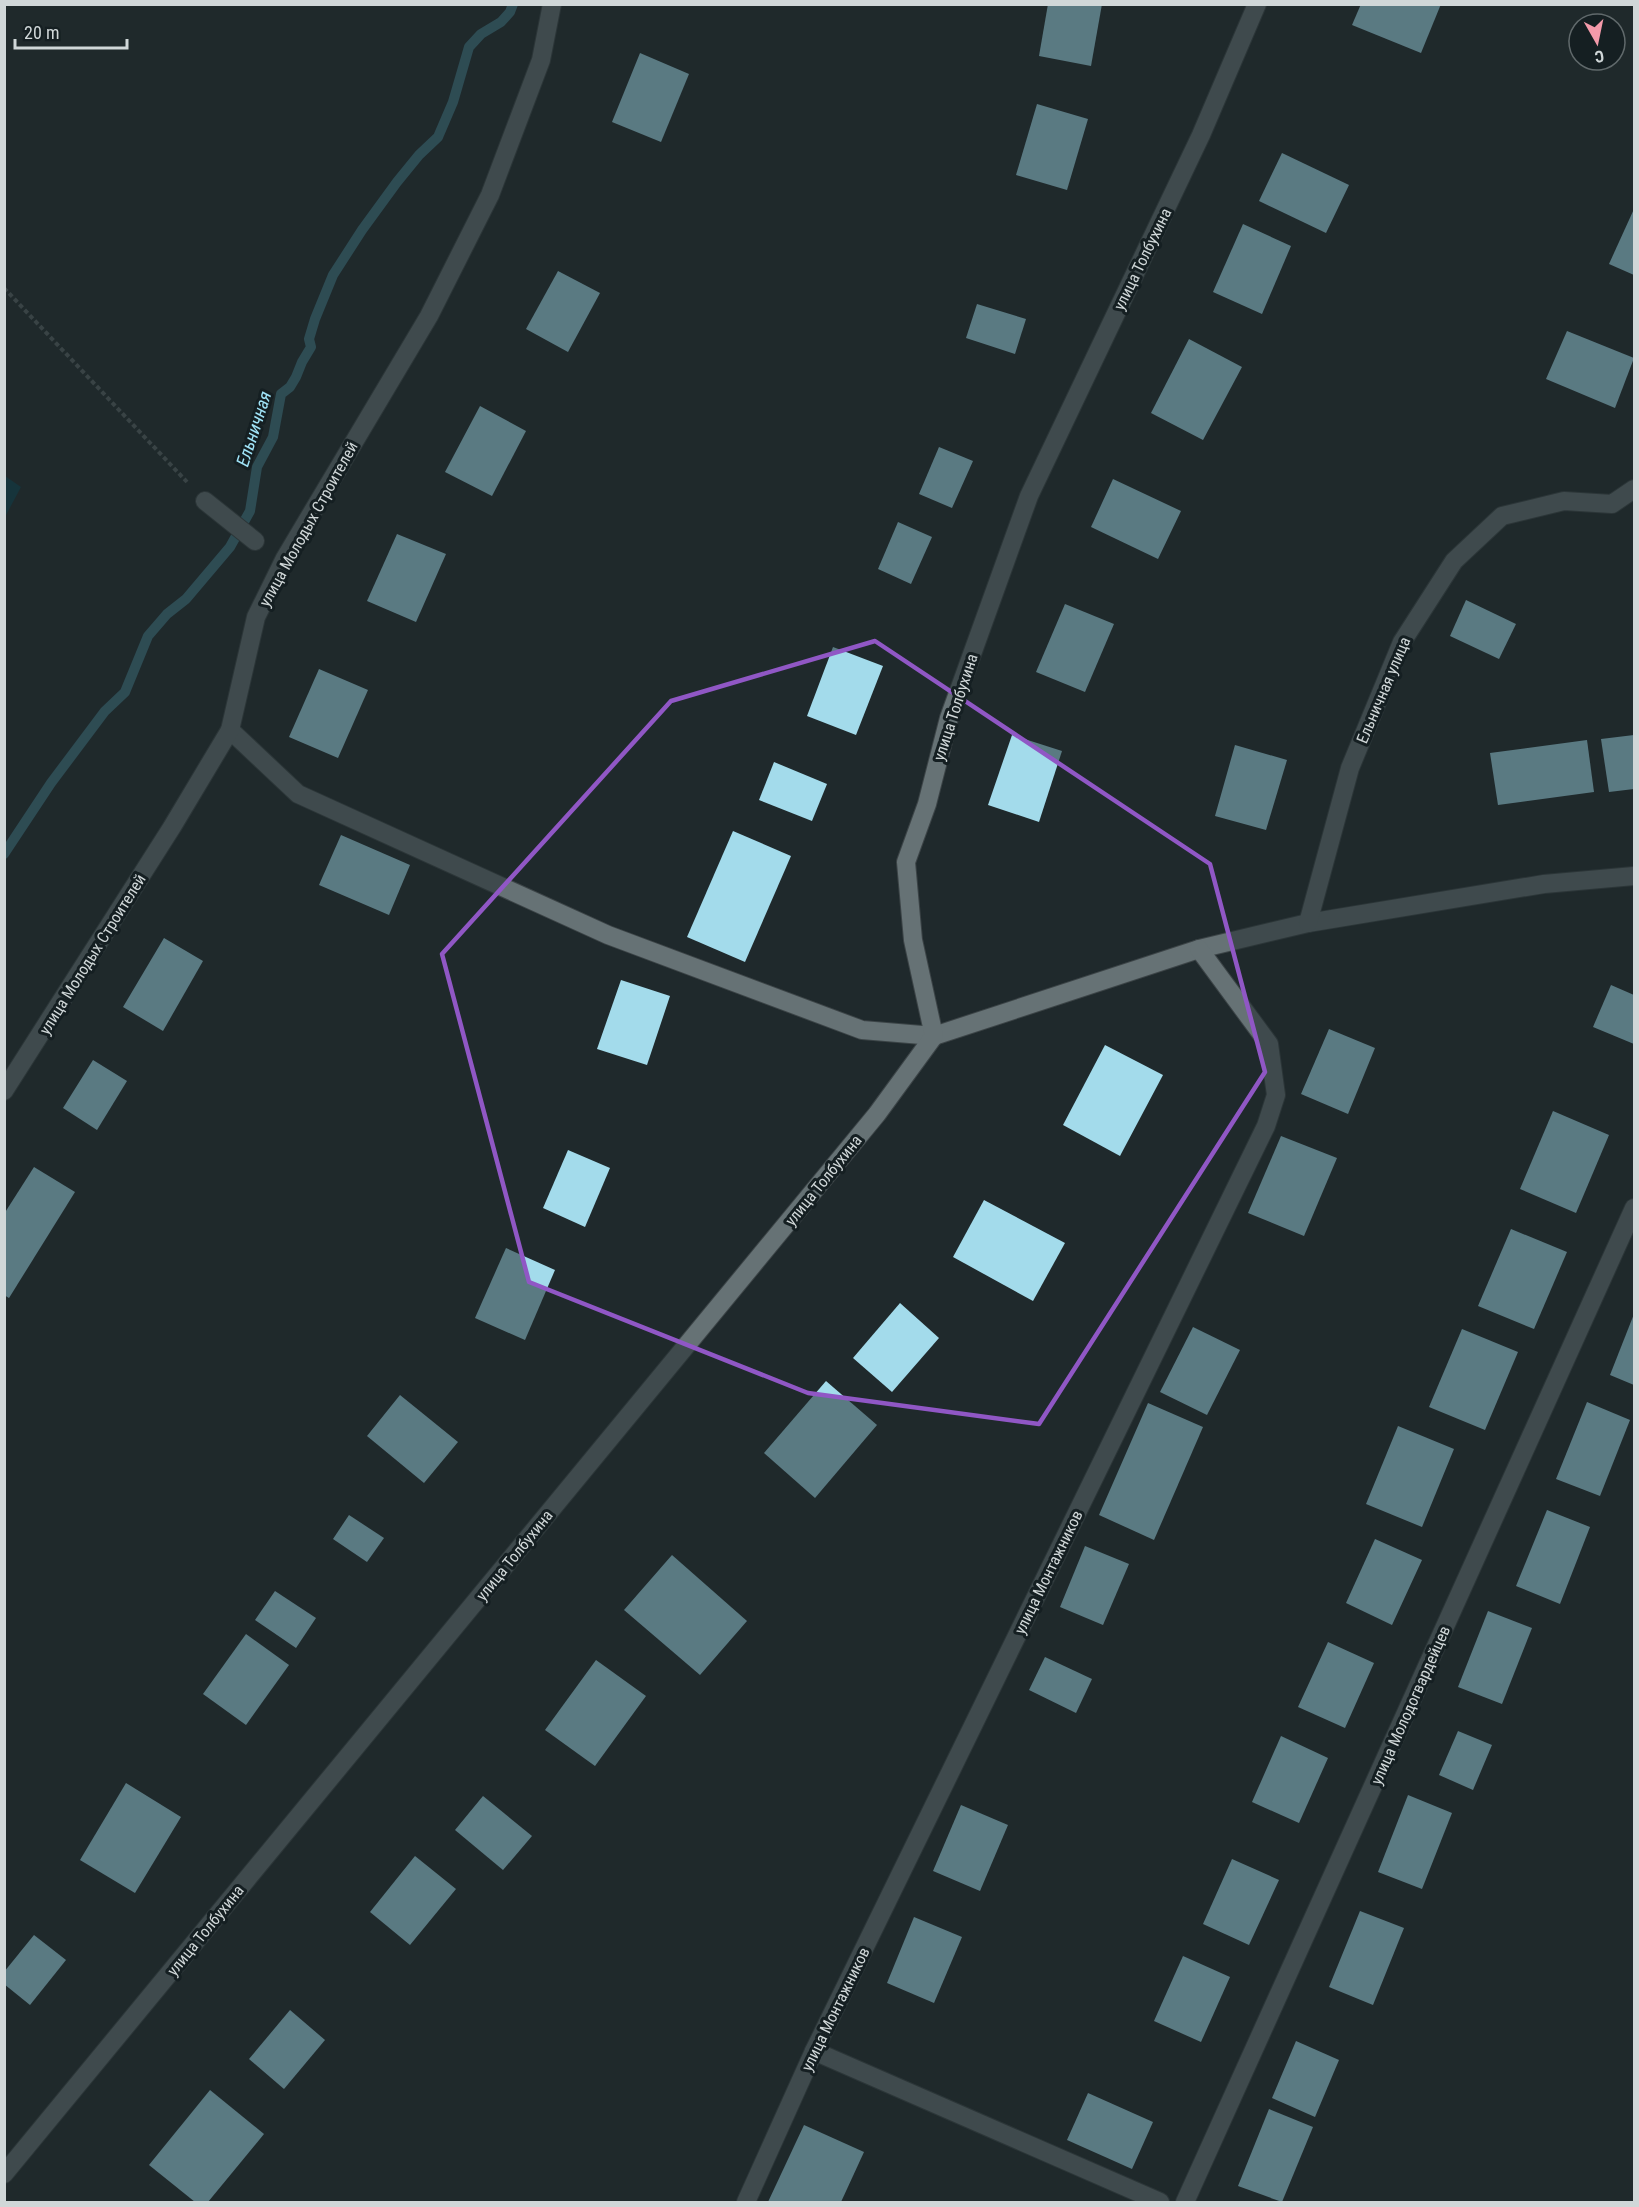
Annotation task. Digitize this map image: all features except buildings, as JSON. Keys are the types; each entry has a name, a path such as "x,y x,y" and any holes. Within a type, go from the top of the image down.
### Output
{"street":[{"name":"улица Молодых Строителей","path":"4,1091 172,827 230,730 256,617 285,558 429,316 490,195 541,60 552,4"},
{"name":"улица Толбухина","path":"4,2174 877,1114 934,1036 913,939 906,862 927,804 949,718 1029,495 1201,135 1257,4"},
{"name":"Ельничная улица","path":"1308,923 1350,768 1402,642 1454,561 1502,516 1564,501 1612,504 1635,489"},
{"path":"205,501 255,541"},
{"path":"230,730 298,794 608,935 862,1030 934,1036 1199,949 1308,923 1544,884 1635,876"},
{"name":"улица Монтажников","path":"746,2202 814,2051 1266,1126 1276,1095 1269,1044 1199,949"},
{"name":"улица Молодогвардейцев","path":"1185,2202 1635,1208"},
{"path":"814,2051 1160,2202"}],"path":[{"path":"4,288 205,501"}],"highlighted area":[{"path":"875,641 1210,864 1265,1072 1039,1424 808,1393 529,1282 442,954 671,701"}],"shaded area":[{"path":"5,476 21,487 5,517"}],"waterway":[{"name":"Ельничная","path":"4,854 51,783 105,711 125,692 148,636 167,614 186,599 230,547 250,511 257,467 273,437 281,394 290,387 311,347 309,339 315,319 333,275 397,182 419,155 438,137 453,102 469,47 481,34 501,22 510,12 513,4"}]}
